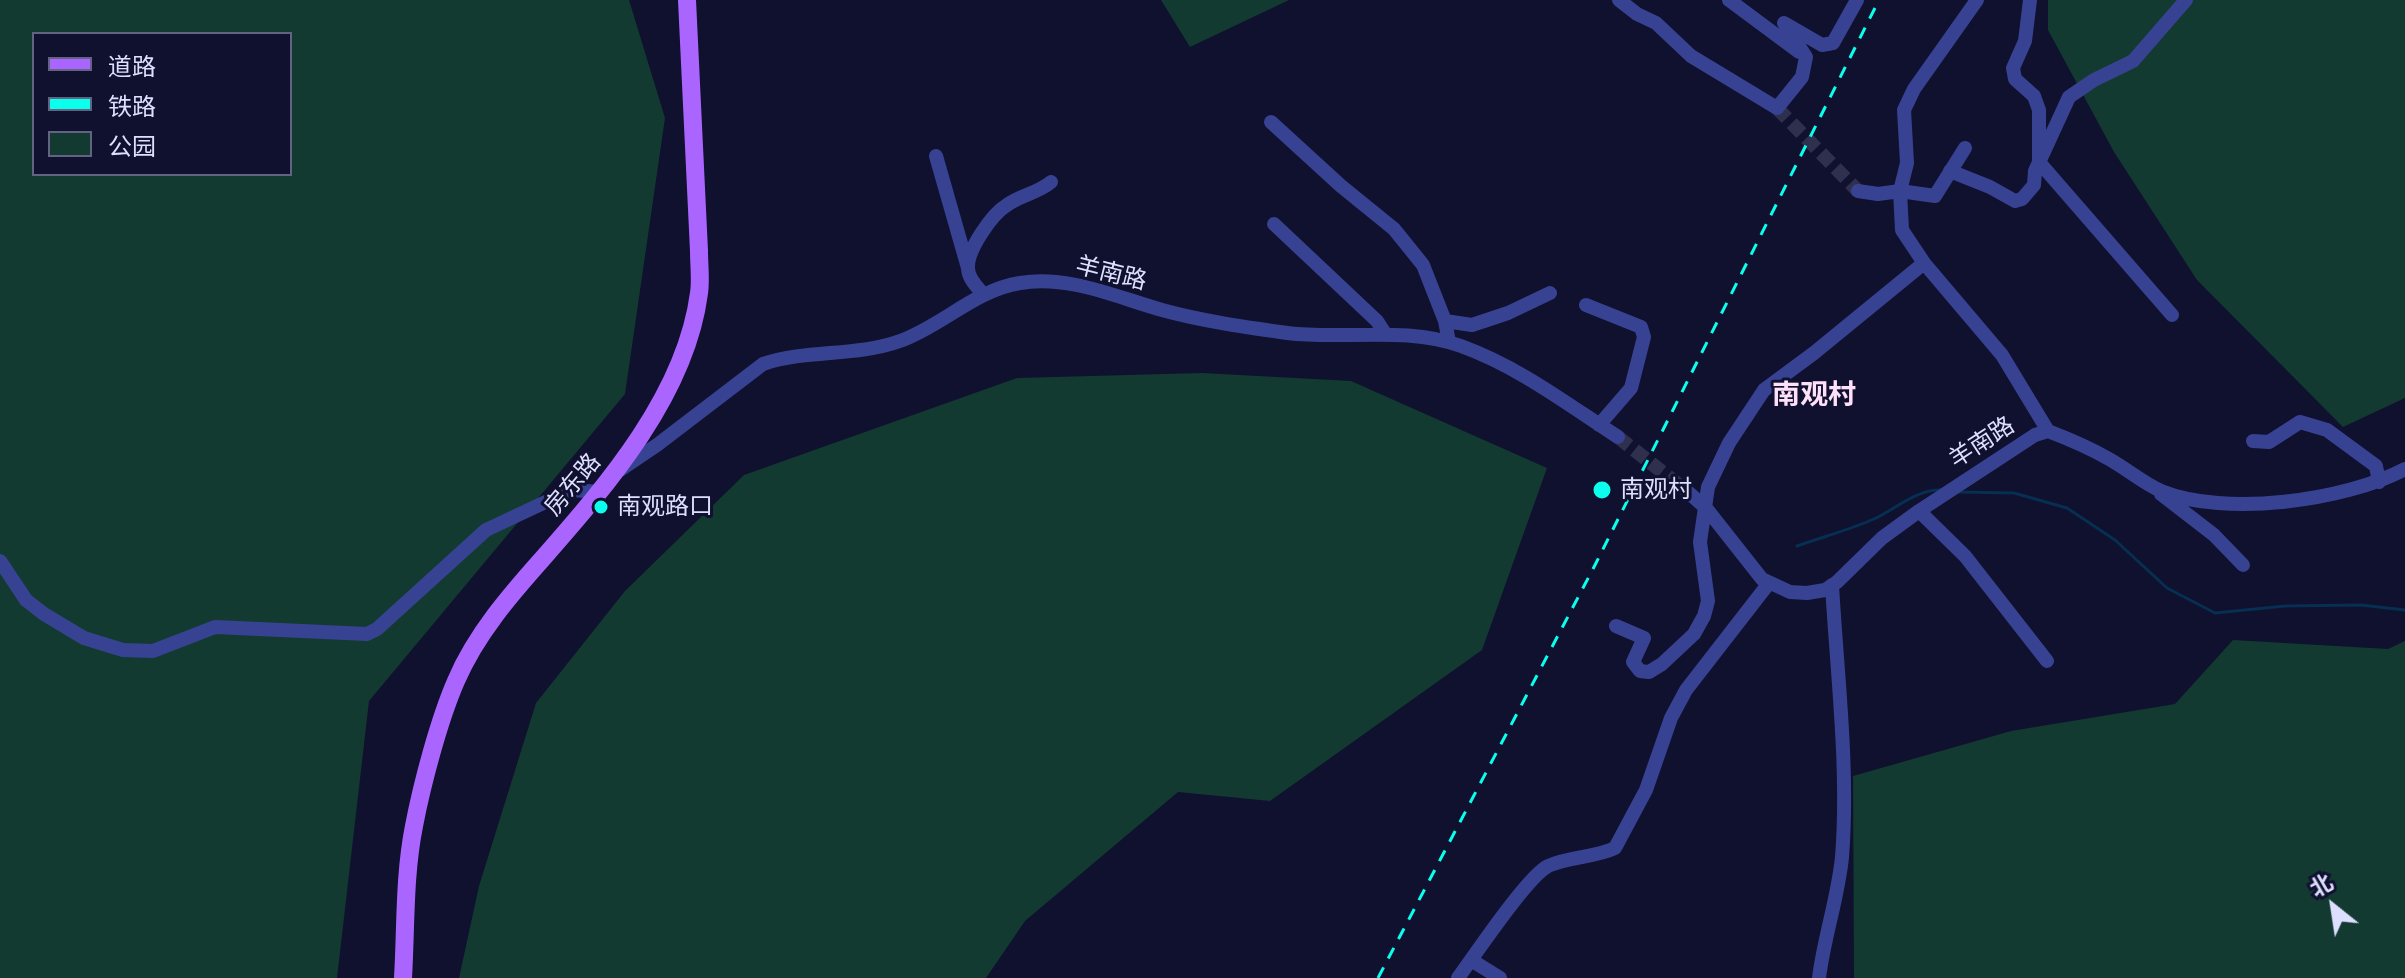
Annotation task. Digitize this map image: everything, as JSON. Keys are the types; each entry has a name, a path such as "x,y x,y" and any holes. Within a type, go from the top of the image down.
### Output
{"main road":[{"name":"房东路","path":"403,978 413,827 456,680 505,602 601,492 638,440 676,369 690,332 699,293 687,0"}],"street":[{"path":"1619,0 1656,23 1691,56 1777,108 1802,77 1806,57 1784,23 1822,45 1833,43 1857,0"},
{"path":"1629,0 1644,17"},
{"path":"1729,0 1806,57"},
{"path":"1977,0 1914,89 1904,110 1907,163 1900,191 1902,230 1924,263 2002,355 2048,431"},
{"path":"2030,0 2025,41 2013,68 2015,79 2034,96 2039,110 2039,162 2172,315"},
{"path":"1950,171 2015,201 2022,199 2034,185 2035,171 2069,97 2094,80 2133,61 2186,0"},
{"path":"1271,122 1394,229 1423,265 1445,321 1449,342"},
{"path":"1858,191 1878,194 1900,191 1935,196 1965,148"},
{"path":"936,156 968,268 973,282 984,295"},
{"path":"968,268 976,244 996,212 1024,195 1042,190 1051,182"},
{"path":"1274,224 1377,321 1386,335"},
{"path":"1616,626 1644,638 1633,662 1640,671 1649,672 1694,634 1708,601 1700,542 1708,487 1724,454 1764,390 1924,263"},
{"name":"羊南路","path":"616,472 657,445 763,364 784,357 871,350 901,341 927,330 984,295 1020,283 1053,282 1092,288 1178,313 1287,333 1335,337 1426,336 1509,365 1618,437"},
{"path":"1445,321 1472,325 1508,313 1550,293"},
{"path":"1586,305 1641,327 1644,337 1631,388 1599,425"},
{"path":"2253,441 2269,442 2300,422 2327,430 2376,466 2379,482"},
{"name":"羊南路","path":"1832,585 1882,538 1937,498 2035,435 2048,431 2108,458 2159,490 2190,500 2256,503 2302,499 2403,475"},
{"path":"0,561 26,600 44,614 84,638 123,650 153,651 215,627 367,634 377,629 486,530 571,490 601,492"},
{"path":"2159,490 2165,499 2214,535 2243,565"},
{"path":"1689,493 1706,508 1751,568 1769,583 1790,592 1807,593 1825,590 1832,585"},
{"path":"1919,511 1965,556 2047,661"},
{"path":"1458,978 1537,873 1572,858 1615,848 1646,790 1671,718 1686,690 1769,583"},
{"path":"1819,978 1837,896 1844,796 1832,585"},
{"path":"1471,960 1500,978"}],"green space":[{"path":"0,0 629,0 665,118 625,394 369,701 337,978 0,978"},
{"path":"1161,0 1289,0 1190,47"},
{"path":"2048,0 2405,0 2405,398 2343,427 2197,280 2114,152 2048,30"},
{"path":"1202,373 1351,381 1547,468 1482,650 1270,801 1178,792 1025,921 986,978 459,978 479,886 536,703 625,591 744,475 1017,378"},
{"path":"2233,640 2388,649 2405,641 2405,978 1854,978 1853,776 2011,731 2175,704"}],"waterway":[{"path":"1797,546 1874,519 1924,492 1942,490"},
{"path":"1957,492 2014,493 2067,508 2115,540 2167,588 2215,613 2285,606 2361,605 2405,610"}],"tunnel":[{"path":"1777,108 1858,191"},
{"path":"1618,437 1689,493"}],"railway":[{"path":"1378,978 1594,567 1879,0"}],"place":[{"name":"南观村","path":"1602,490"},
{"name":"南观路口","path":"601,507"}],"district":[{"name":"南观村","path":"1814,396"}]}
